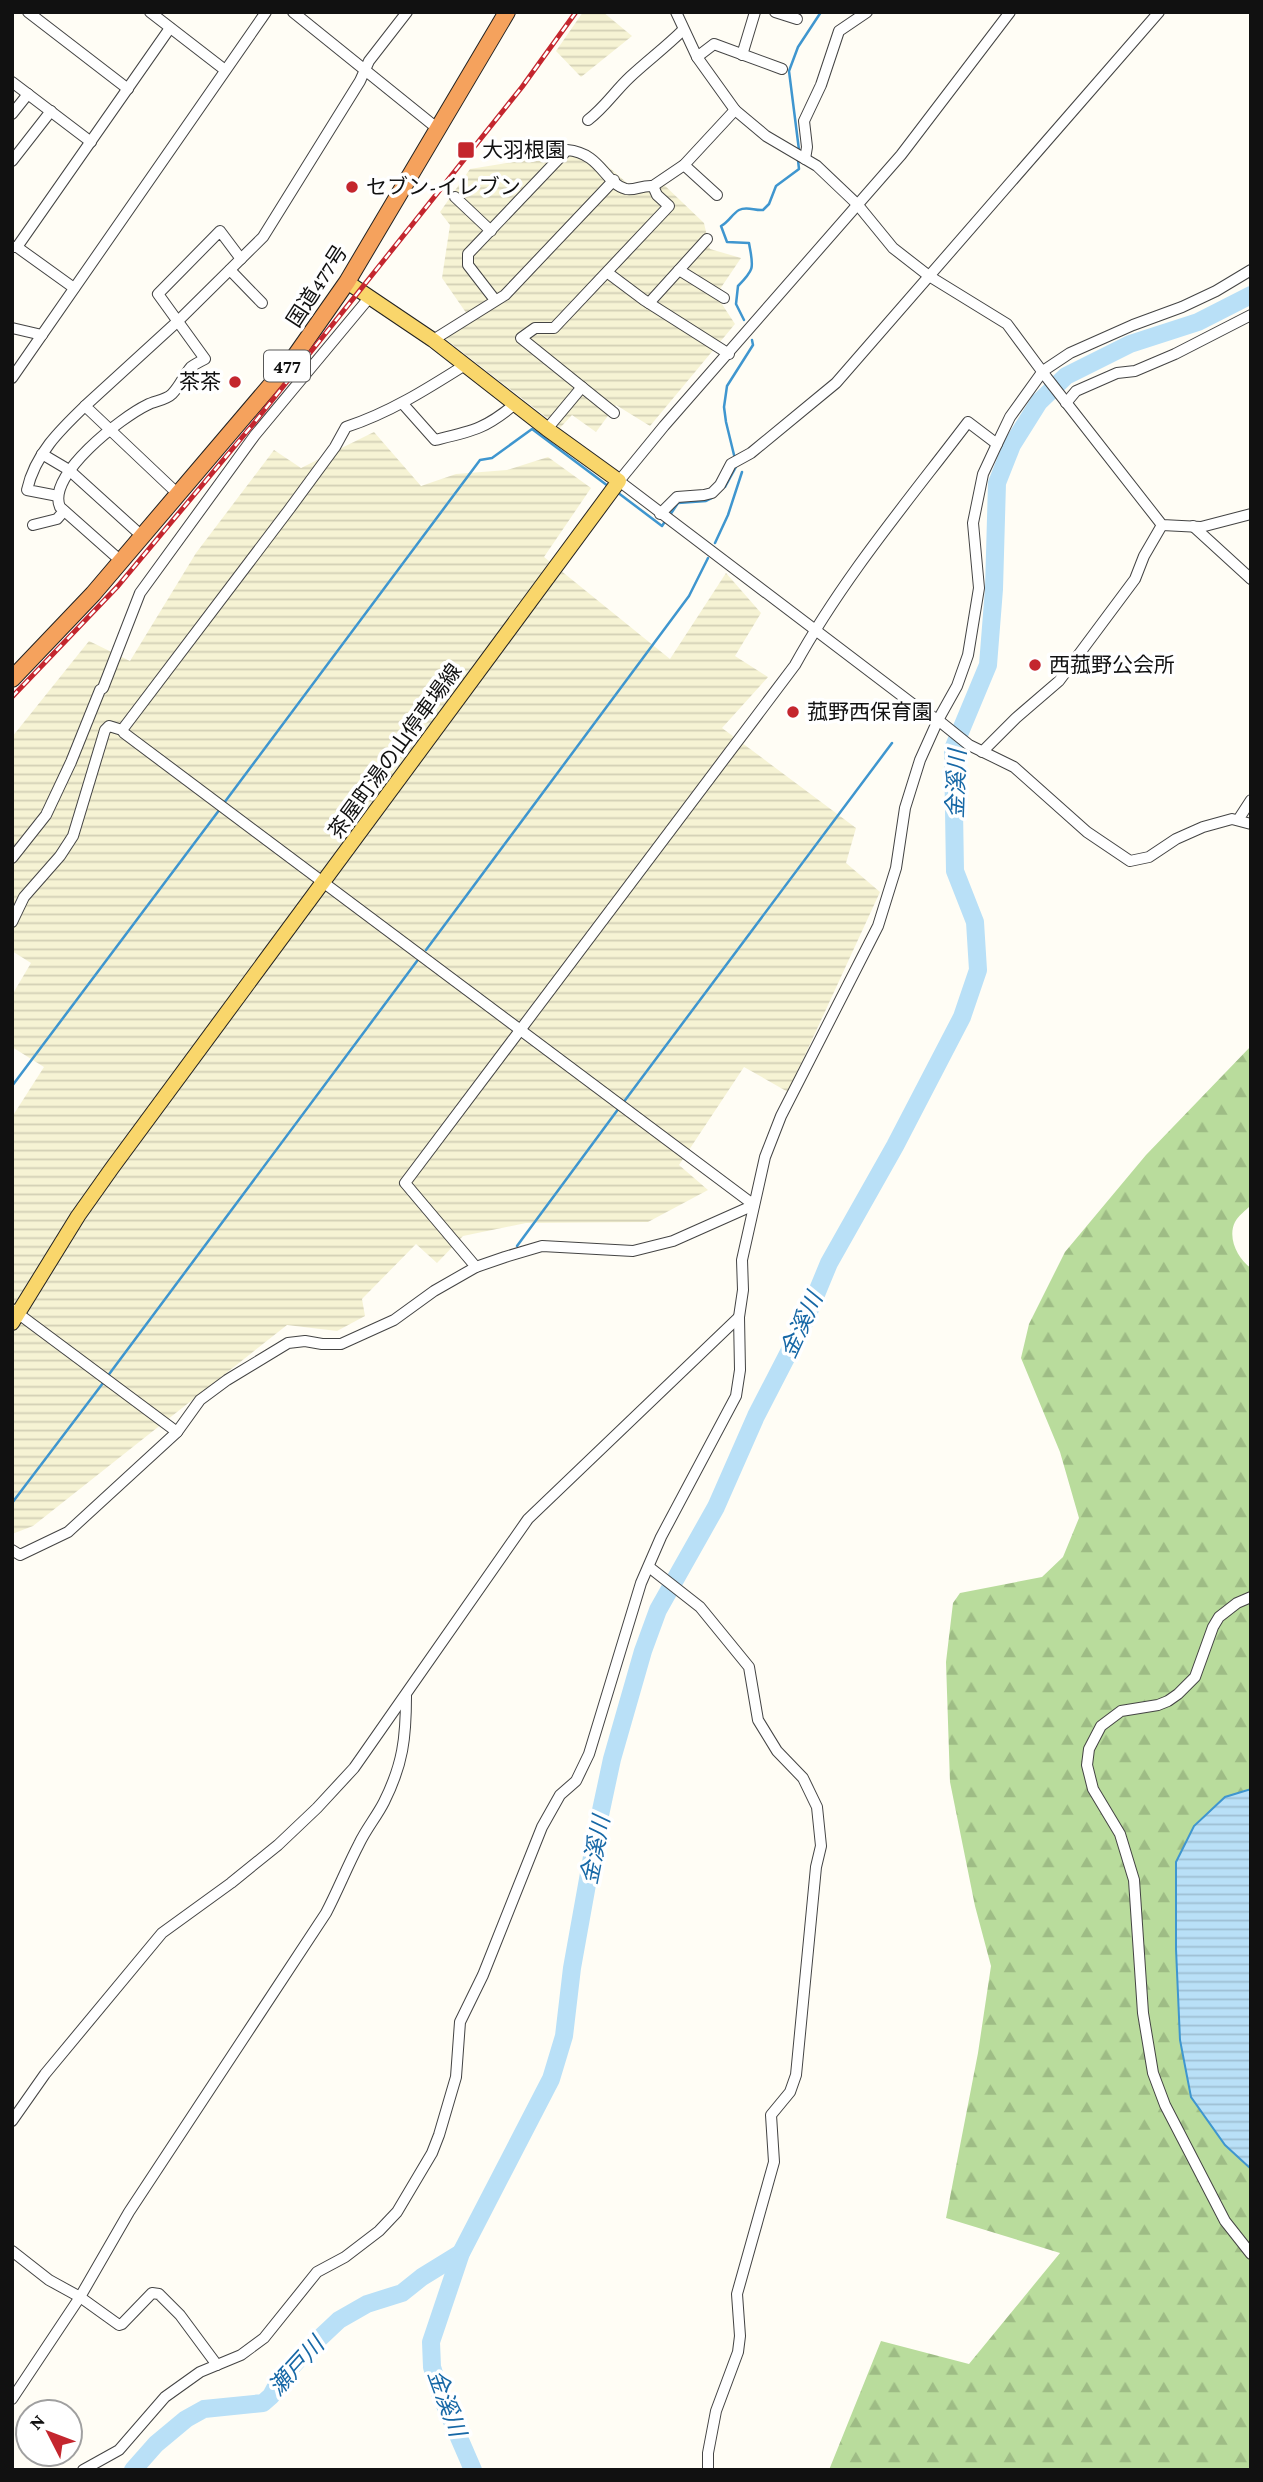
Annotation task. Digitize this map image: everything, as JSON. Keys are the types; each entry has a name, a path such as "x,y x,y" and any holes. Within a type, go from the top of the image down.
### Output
{"highway":[{"name":"国道477号","path":"12,679 122,562 293,359 347,282 507,12"}],"main road":[{"path":"347,282 433,340 547,429 615,487"},
{"name":"茶屋町湯の山停車場線","path":"14,1315 112,1168 615,487"}],"street":[{"path":"28,12 128,89"},
{"path":"150,12 225,70"},
{"path":"12,378 266,12"},
{"path":"293,12 364,72 438,129"},
{"path":"58,496 27,490 32,472 42,454 85,405 178,321 269,228 369,61 407,12"},
{"path":"676,12 697,57 735,110 766,136 817,166 857,204 893,248 929,276 1007,324 1162,525"},
{"path":"742,55 755,12"},
{"path":"775,12 797,19"},
{"path":"800,155 807,147 804,121 821,85 839,31 867,12"},
{"path":"1010,12 901,155 664,426 615,487 660,514 914,705 980,751 1014,767 1087,832 1130,861 1149,857 1176,839 1203,827 1232,819 1251,824"},
{"path":"660,514 677,497 712,493 720,485 731,464 836,383 1159,12"},
{"path":"74,288 15,247 170,28"},
{"path":"588,120 605,107 628,78 666,48 683,30"},
{"path":"697,57 714,44 782,69"},
{"path":"12,82 91,142"},
{"path":"12,114 28,94"},
{"path":"495,300 468,265 468,254 567,150 586,154 623,189 653,186 684,165 735,110"},
{"path":"12,161 51,111"},
{"path":"684,165 717,195"},
{"path":"433,340 505,295 614,180"},
{"path":"614,413 521,338 535,328 554,328 668,206 657,195 653,186"},
{"path":"455,197 491,230"},
{"path":"122,562 64,511 58,503 58,496 69,470 109,429 147,405 170,396 192,367 205,359 158,294 220,231 241,259"},
{"path":"649,303 707,239"},
{"path":"230,270 262,303"},
{"path":"679,270 724,298"},
{"path":"83,2470 119,2450 158,2402 200,2372 241,2355 264,2337 317,2272 345,2257 387,2224 404,2202 432,2153 456,2077 463,2014 482,1975 542,1827 560,1795 576,1781 589,1754 622,1642 661,1537 736,1396 740,1370 742,1260 765,1157 781,1116 885,911 908,798 920,760 941,723 968,655 979,589 973,523 983,474 1010,417 1044,375 1070,353 1182,307 1251,270"},
{"path":"608,273 649,303 729,354"},
{"path":"12,858 46,815 55,797 103,688 140,593 256,435 369,298"},
{"path":"1065,401 1076,391 1117,373 1135,371 1175,354 1251,315"},
{"path":"12,328 42,335"},
{"path":"122,730 288,511 335,447 346,427 372,419 402,404 465,365"},
{"path":"547,429 582,387"},
{"path":"402,404 435,440 480,428 493,422 515,404"},
{"path":"85,405 179,495"},
{"path":"475,1267 405,1182 795,665 815,629 968,422 997,444"},
{"path":"42,454 69,470 142,537"},
{"path":"33,524 57,519 64,511"},
{"path":"1162,525 1201,527 1251,514"},
{"path":"980,751 1059,681 1135,579 1144,556 1162,525"},
{"path":"1193,526 1251,579"},
{"path":"12,922 24,897 60,856 73,836 105,730 111,726 122,730 754,1205"},
{"path":"1238,820 1251,800"},
{"path":"12,1550 20,1555 68,1532 177,1432 200,1400 227,1380 288,1343 305,1340 322,1344 341,1343 394,1320 475,1267 542,1246 633,1251 673,1241 754,1205"},
{"path":"14,1315 177,1432"},
{"path":"12,2121 45,2074 162,1933 232,1883 317,1808 354,1768 528,1519 739,1317"},
{"path":"651,1569 700,1607 749,1667 758,1720 777,1751 803,1778 817,1807 821,1828 796,2075 790,2092 771,2115 774,2162 737,2294 740,2336 738,2352 716,2411 708,2453 708,2470"},
{"path":"1251,1597 1237,1603 1219,1618 1213,1627 1195,1677 1178,1695 1158,1704 1121,1711 1101,1726 1089,1749 1087,1765 1093,1789 1120,1834 1134,1880 1143,2013 1153,2073 1166,2105 1225,2221 1251,2254"},
{"path":"12,2399 80,2297 129,2212 326,1913 359,1842 383,1803 400,1764 405,1745 406,1696"},
{"path":"12,2251 49,2280 80,2297 119,2325 150,2296 159,2294 180,2315 217,2365"}],"shaded area":[{"path":"583,12 603,12 632,36 581,77 556,51"},
{"path":"589,150 635,190 660,181 704,223 710,249 741,258 716,295 735,324 650,426 616,405 596,432 572,415 560,428 439,334 469,317 442,278 450,225 440,212 470,169"},
{"path":"374,432 421,486 456,474 507,470 548,457 591,488 544,557 670,659 726,573 761,613 735,656 768,677 722,728 856,828 846,863 880,892 788,1092 744,1067 679,1165 708,1190 648,1222 526,1223 463,1236 437,1263 416,1244 362,1299 365,1316 337,1331 287,1325 33,1526 12,1534 12,1117 44,1067 12,1047 12,995 31,963 12,951 12,737 89,641 130,661 196,553 274,450 301,468"}],"green space":[{"path":"1251,1046 1251,1205 1236,1220 1232,1235 1238,1254 1251,1268 1251,2470 829,2470 881,2341 969,2364 1060,2253 946,2218 978,2053 991,1966 975,1906 950,1782 946,1662 953,1603 960,1593 1042,1577 1063,1557 1079,1518 1060,1452 1021,1358 1029,1324 1065,1252 1146,1155"}],"water":[{"path":"1251,1789 1251,2169 1225,2145 1191,2097 1180,2040 1176,1862 1194,1826 1225,1797"}],"waterway":[{"path":"799,150 789,71 798,47 821,12"},
{"path":"744,320 736,304 738,286 752,267 749,243 727,242 721,226 739,210 763,210 769,204 776,186 799,169 798,160"},
{"name":"金溪川","path":"473,2470 441,2396 432,2367 431,2342 461,2253 551,2079 564,2036 572,1968 612,1759 643,1651 658,1610 716,1507 756,1416 805,1321 829,1263 895,1146 962,1017 978,970 975,922 955,871 953,749 988,665 994,589 997,483 1012,445 1039,402 1066,376 1130,344 1198,322 1251,295"},
{"path":"735,459 724,407 727,386 753,345 752,340"},
{"path":"224,803 480,460 492,458 532,429 608,486"},
{"path":"725,487 737,465"},
{"path":"715,543 728,515 742,472"},
{"path":"617,492 662,526 666,520"},
{"path":"670,515 678,503 712,498"},
{"path":"426,950 689,596 708,558"},
{"path":"623,1103 892,743"},
{"path":"12,1086 220,809"},
{"path":"107,1377 417,961"},
{"path":"517,1246 619,1108"},
{"path":"12,1503 103,1383"},
{"name":"瀬戸川","path":"133,2470 156,2444 186,2419 204,2409 263,2403 306,2351 339,2320 367,2304 402,2293 461,2253"}],"railway":[{"path":"12,697 118,586 254,423 522,87 576,12"}],"place":[{"name":"大羽根園","path":"466,150"},
{"name":"セブン-イレブン","path":"352,187"},
{"name":"茶茶","path":"235,382"},
{"name":"西菰野公会所","path":"1035,665"},
{"name":"菰野西保育園","path":"793,712"}]}
